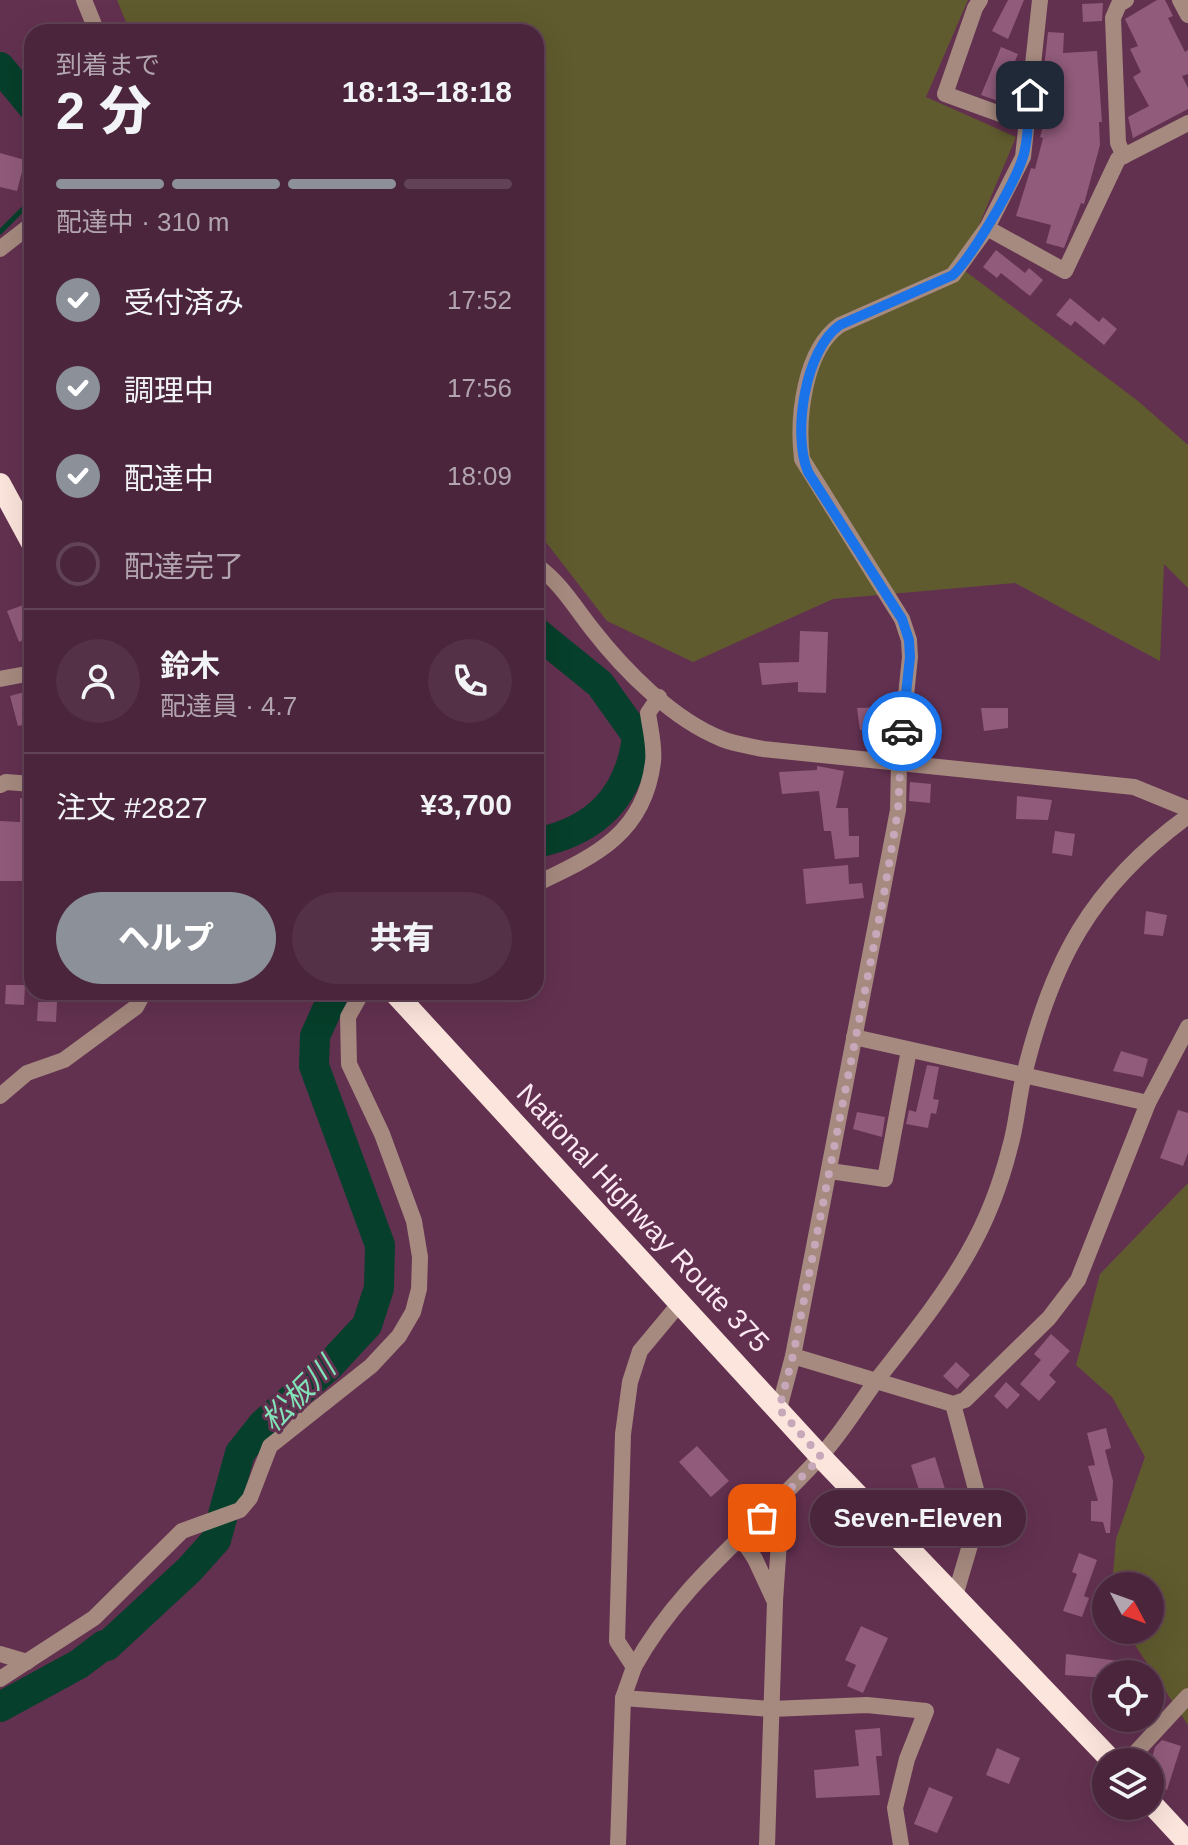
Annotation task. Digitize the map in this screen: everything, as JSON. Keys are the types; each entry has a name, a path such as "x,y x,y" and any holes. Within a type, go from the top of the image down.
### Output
{"highway":[{"path":"0,484 24,528"},
{"name":"National Highway Route 375","path":"401,1000 821,1457 1100,1748"},
{"path":"1164,1817 1188,1843"}],"street":[{"path":"84,0 94,24"},
{"path":"980,0 945,94 1028,124"},
{"path":"779,1409 793,1356 830,1171 898,810 909,648 902,619 802,459 800,440 808,382 826,334 953,275 987,228 1023,157 1040,0"},
{"path":"1124,156 1118,143 1113,18 1119,4 1126,0"},
{"path":"1180,0 1188,15"},
{"path":"987,228 1065,271 1118,159 1188,123"},
{"path":"0,249 24,230"},
{"path":"544,570 552,576 611,653 696,726 723,740 763,749 1134,787 1188,809"},
{"path":"0,679 24,674"},
{"path":"544,880 588,858 620,836 641,810 654,760 648,713 659,697"},
{"path":"0,785 6,782 24,783"},
{"path":"618,1845 623,1698 634,1667 651,1635 675,1604 821,1457 931,1309 968,1253 999,1184 1011,1145 1024,1076 1058,965 1086,916 1113,881 1148,845 1188,816"},
{"path":"0,1096 27,1073 64,1060 136,1007 140,1000"},
{"path":"0,1679 94,1618 182,1531 240,1510 250,1498 270,1446 371,1366 399,1336 413,1312 419,1289 420,1257 414,1221 382,1134 349,1064 348,1017 358,1000"},
{"path":"793,1356 953,1404 965,1400 1049,1318 1078,1280 1148,1103 1188,1027"},
{"path":"854,1037 1148,1103"},
{"path":"830,1171 885,1179 909,1050"},
{"path":"634,1667 617,1641 623,1434 630,1382 640,1351 680,1303"},
{"path":"953,1404 981,1508 955,1596"},
{"path":"767,1845 775,1602 782,1497"},
{"path":"742,1539 775,1602"},
{"path":"0,1654 27,1662"},
{"path":"1140,1748 1188,1696"},
{"path":"623,1698 771,1709 867,1705 926,1711 907,1759 895,1808 901,1845"}],"shaded area":[{"path":"117,0 968,0 926,97 1016,137 961,268 1138,401 1188,445 1188,588 1164,564 1160,661 1015,583 833,599 693,662 607,621 544,540 544,24 127,24"},
{"path":"1188,1183 1188,1725 1164,1689 1164,1660 1145,1660 1134,1644 1164,1644 1164,1572 1113,1572 1116,1539 1145,1457 1112,1397 1076,1365 1100,1274"}],"building":[{"path":"1008,0 1024,0 1008,39 992,31"},
{"path":"1157,0 1165,0 1173,16 1168,18 1185,52 1188,50 1188,74 1182,76 1188,88 1188,109 1133,138 1128,117 1149,106 1133,77 1141,72 1130,49 1138,46 1125,19"},
{"path":"1103,3 1102,21 1083,22 1082,4"},
{"path":"1048,32 1064,33 1063,53 1097,51 1102,122 1099,122 1100,145 1084,204 1081,203 1064,248 1046,243 1051,225 1016,216 1031,168 1035,169 1043,138 1040,137 1048,109 1045,109 1046,78 1043,78"},
{"path":"1001,47 1018,54 998,101 981,95"},
{"path":"0,153 24,160 17,191 0,187"},
{"path":"996,250 1025,273 1029,268 1043,280 1030,296 1001,273 997,278 983,267"},
{"path":"1070,298 1099,322 1103,317 1117,329 1104,345 1075,321 1071,326 1056,315"},
{"path":"24,605 24,640 19,642 7,611"},
{"path":"800,631 828,632 826,693 798,692 798,682 762,685 759,663 799,662"},
{"path":"24,692 24,725 18,726 10,696"},
{"path":"884,707 884,728 860,730 857,708"},
{"path":"981,708 1008,708 1008,728 984,731"},
{"path":"817,766 844,771 836,808 848,808 849,836 859,836 859,857 835,859 831,831 824,831 819,791 782,794 779,772 817,770"},
{"path":"910,782 931,784 930,803 909,801"},
{"path":"1017,796 1052,800 1048,820 1016,819"},
{"path":"20,798 24,798 24,881 0,881 0,821 20,822"},
{"path":"1055,831 1075,834 1072,856 1052,853"},
{"path":"848,865 849,884 862,883 864,898 806,904 803,869"},
{"path":"1146,911 1167,915 1163,936 1144,934"},
{"path":"6,985 24,985 24,1005 5,1004"},
{"path":"38,1002 57,1002 56,1022 37,1021"},
{"path":"1121,1051 1148,1059 1143,1077 1113,1071"},
{"path":"927,1065 939,1067 933,1099 939,1100 936,1114 931,1113 928,1128 906,1124 909,1110 916,1112"},
{"path":"1178,1110 1188,1113 1188,1153 1183,1166 1160,1158"},
{"path":"857,1112 885,1117 882,1137 853,1129"},
{"path":"1051,1334 1070,1351 1049,1375 1056,1382 1039,1401 1020,1384 1041,1360 1034,1354"},
{"path":"956,1362 970,1375 957,1389 943,1376"},
{"path":"1006,1382 1020,1395 1007,1409 994,1396"},
{"path":"1106,1428 1111,1448 1105,1450 1113,1481 1110,1533 1106,1533 1103,1522 1091,1521 1091,1501 1098,1501 1088,1466 1095,1465 1087,1433"},
{"path":"697,1446 729,1481 711,1497 679,1462"},
{"path":"935,1457 948,1499 956,1495 966,1518 964,1527 951,1533 944,1518 927,1526 920,1511 925,1509 911,1465"},
{"path":"1079,1553 1097,1560 1084,1596 1089,1598 1082,1617 1063,1611 1077,1574 1072,1572"},
{"path":"861,1626 888,1638 863,1693 847,1686 856,1665 845,1660"},
{"path":"1066,1654 1111,1660 1092,1660 1092,1677 1065,1675"},
{"path":"880,1728 882,1756 876,1756 880,1795 816,1798 814,1770 859,1766 855,1730"},
{"path":"1162,1740 1181,1746 1167,1790 1164,1789 1164,1748 1155,1747"},
{"path":"997,1748 1020,1758 1009,1784 986,1775"},
{"path":"929,1787 953,1797 937,1833 914,1824"}],"waterway":[{"name":"松板川","path":"0,67 24,96"},
{"path":"0,232 24,208"},
{"name":"松板川","path":"544,638 600,684 637,736 627,777 606,808 576,830 544,841"},
{"name":"松板川","path":"0,1707 107,1646 189,1570 216,1540 240,1453 263,1424 329,1366 367,1325 379,1288 380,1245 314,1066 315,1036 331,1000"}],"way so far":[{"path":"762,1518 821,1457 779,1409 821,1219 884,894 898,810 902,731"}],"place":[{"name":"Seven-Eleven","path":"762,1518"}],"route":[{"path":"902,731 909,640 902,619 882,585 802,459 800,440 808,382 826,334 953,275 960,267 987,228 1023,157 1030,95"}]}
